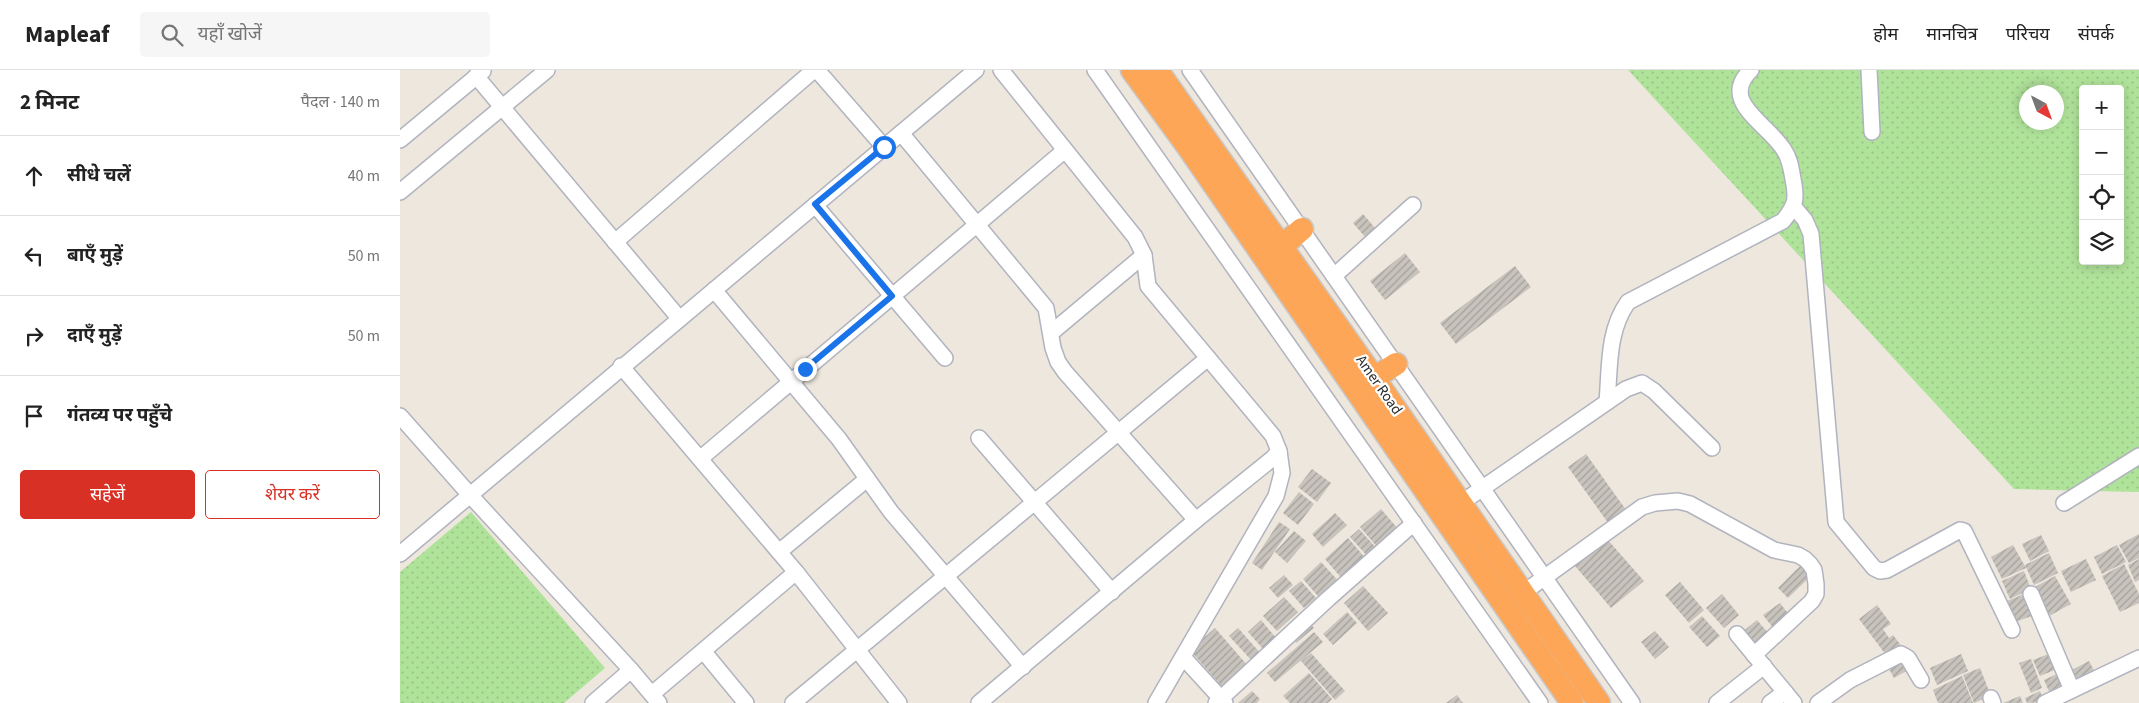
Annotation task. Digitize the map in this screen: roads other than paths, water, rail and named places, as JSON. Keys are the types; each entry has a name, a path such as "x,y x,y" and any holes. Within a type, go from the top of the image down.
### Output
{"highway":[{"name":"Amer Road","path":"1132,70 1188,147 1572,703"},
{"name":"Amer Road","path":"1157,70 1282,246 1599,703"},
{"path":"1282,246 1302,229"},
{"path":"1374,378 1396,364"}],"street":[{"path":"400,192 547,70"},
{"path":"615,242 816,70 884,147"},
{"path":"400,554 976,70"},
{"path":"1001,70 1135,237 1144,255 1148,286 1272,436 1278,451 1282,473 1276,496 1156,703"},
{"path":"1096,70 1540,703"},
{"path":"1190,70 1632,703"},
{"path":"1607,402 1611,347 1620,313 1628,302 1783,221 1794,207 1796,194 1790,160 1772,135 1743,106 1739,88 1743,78 1751,70"},
{"path":"1869,70 1872,132"},
{"path":"402,133 480,73 502,107 679,318"},
{"path":"901,133 1042,302 1046,308 1053,348 1058,362 1196,520"},
{"path":"701,458 1065,150"},
{"path":"815,204 945,358"},
{"path":"1334,276 1413,204"},
{"path":"1794,207 1805,220 1811,234 1836,522 1874,568 1880,571 1888,570 1960,530 1964,531 2012,630"},
{"path":"1051,333 1144,255"},
{"path":"714,290 840,439 890,512 1023,666"},
{"path":"793,703 1208,358"},
{"path":"622,366 796,572 899,703"},
{"path":"1461,503 1626,389 1642,383 1654,391 1712,448"},
{"path":"400,416 655,698 704,652 796,572"},
{"path":"979,438 1112,592"},
{"path":"980,703 1196,520 1273,458 1278,451"},
{"path":"2064,503 2139,456"},
{"path":"779,552 868,479"},
{"path":"1523,593 1642,507 1667,501 1690,504 1774,550 1798,555 1810,564 1814,570 1817,590 1812,601 1717,703"},
{"path":"1183,657 1221,702 1328,598 1414,523"},
{"path":"2032,594 2072,690"},
{"path":"1737,634 1789,698 1770,703"},
{"path":"704,652 746,703"},
{"path":"1818,703 1850,680 1901,654 1908,658 1921,680"},
{"path":"2045,703 2139,658"},
{"path":"593,703 631,670"}]}
